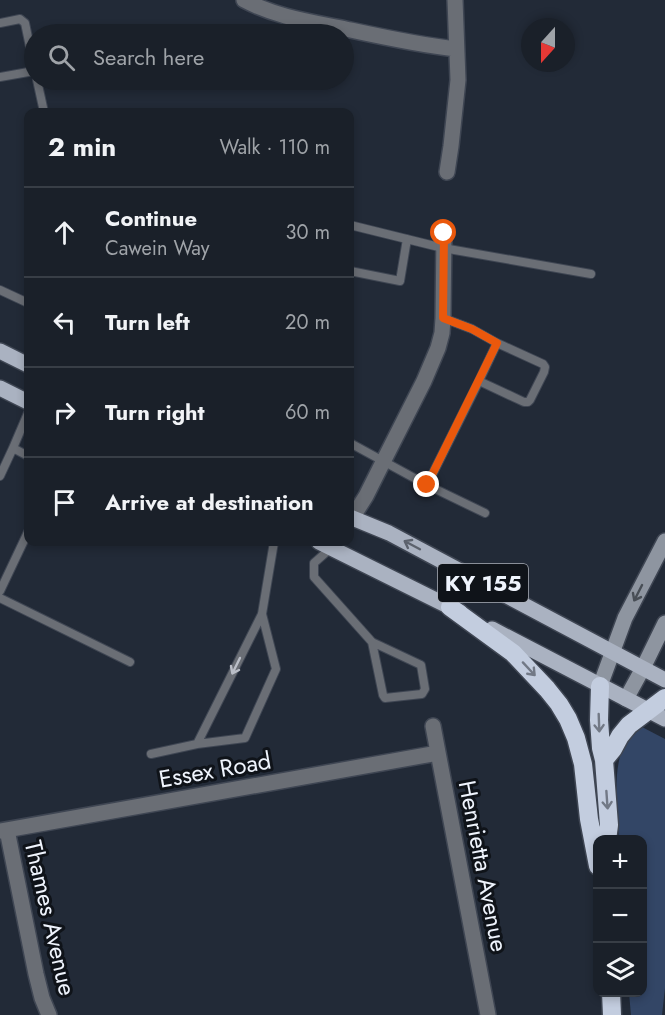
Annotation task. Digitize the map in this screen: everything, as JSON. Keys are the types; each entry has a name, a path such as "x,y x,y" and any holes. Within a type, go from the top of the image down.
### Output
{"highway":[{"path":"450,607 513,652 559,704 576,738 583,764 593,842"},
{"path":"600,686 599,720 608,835"},
{"path":"604,760 629,725 665,699"},
{"path":"611,997 612,1015"}],"main road":[{"path":"0,351 24,363"},
{"path":"0,388 24,400"},
{"name":"KY 155","path":"354,520 389,533 665,680"},
{"name":"KY 155","path":"333,546 665,719"}],"street":[{"path":"244,0 259,8 320,24"},
{"path":"447,172 458,80 455,0"},
{"path":"354,31 426,46 456,49"},
{"path":"354,513 366,496 383,462 432,363 440,340 443,318 444,240"},
{"path":"600,686 625,618 665,541"},
{"path":"626,699 665,623"},
{"name":"Henrietta Avenue","path":"433,726 488,1015"},
{"name":"Essex Road","path":"4,831 438,753"},
{"name":"Thames Avenue","path":"4,831 36,974 49,1015"}],"lane":[{"path":"0,23 20,19 25,24"},
{"path":"0,77 24,73"},
{"path":"39,90 43,108"},
{"path":"354,226 407,239 444,240 591,274"},
{"path":"354,272 400,281 407,239"},
{"path":"0,290 24,301"},
{"path":"443,318 472,329 545,367 528,402 479,381"},
{"path":"427,485 497,343"},
{"path":"0,476 24,422"},
{"path":"354,445 484,513"},
{"path":"13,448 24,454"},
{"path":"0,591 24,540"},
{"path":"197,744 262,614 273,546"},
{"path":"327,546 314,563 314,577 372,642 421,665 424,692 385,698 372,642"},
{"path":"0,598 130,662"},
{"path":"151,754 197,744 245,738 276,669 262,614"}],"shaded area":[{"path":"642,727 665,739 665,988 662,1015 631,1015 629,997 647,997 647,835 619,835 618,769 623,749"}],"route":[{"path":"427,485 497,343 472,329 443,318 444,233"}]}
